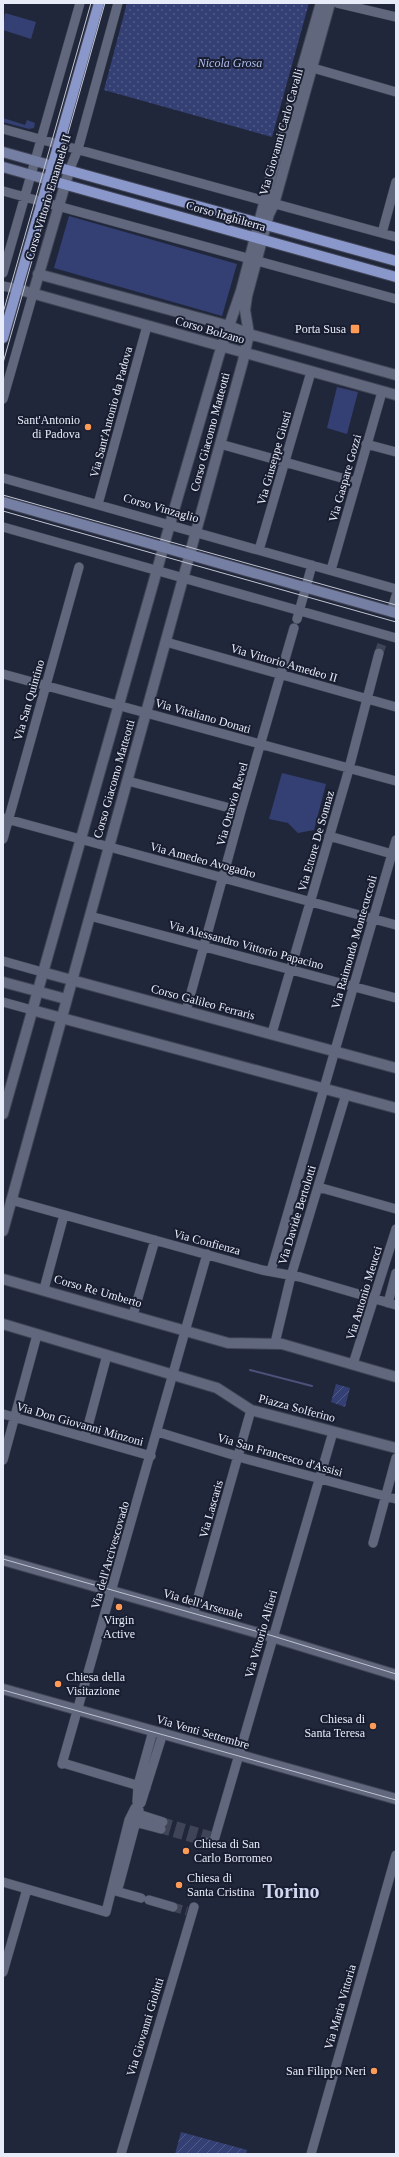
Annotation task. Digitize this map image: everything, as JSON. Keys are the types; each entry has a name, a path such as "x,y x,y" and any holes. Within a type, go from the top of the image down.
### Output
{"main road":[{"name":"Corso Vittorio Emanuele II","path":"3,338 99,3"},
{"path":"3,152 52,166"},
{"name":"Corso Inghilterra","path":"52,166 396,261"},
{"path":"3,167 49,180"},
{"name":"Corso Inghilterra","path":"49,180 396,277"},
{"path":"3,502 164,546 393,613"}],"street":[{"name":"Corso Vittorio Emanuele II","path":"3,273 80,3"},
{"name":"Corso Vittorio Emanuele II","path":"3,399 57,207 64,184 78,149 118,3"},
{"name":"Via Giovanni Carlo Cavalli","path":"252,263 307,67 321,3"},
{"name":"Via Giovanni Carlo Cavalli","path":"307,67 330,3"},
{"path":"337,3 396,17"},
{"path":"307,67 396,92"},
{"name":"Corso Inghilterra","path":"3,129 396,237"},
{"path":"382,233 396,182"},
{"path":"3,191 252,263 396,299"},
{"path":"249,334 245,304 252,263"},
{"name":"Corso Giacomo Matteotti","path":"3,1114 170,524 222,347 252,263"},
{"name":"Corso Bolzano","path":"38,274 229,326 249,334 396,375"},
{"path":"3,286 17,289"},
{"name":"Corso Bolzano","path":"17,289 244,354 396,395"},
{"name":"Via Sant'Antonio da Padova","path":"98,504 147,326"},
{"name":"Corso Giacomo Matteotti","path":"3,1230 184,578 249,334"},
{"name":"Via Giuseppe Giusti","path":"259,550 311,372"},
{"name":"Via Gaspare Gozzi","path":"331,570 382,392"},
{"path":"220,444 356,482"},
{"path":"366,444 396,452"},
{"name":"Corso Vinzaglio","path":"3,478 396,589"},
{"path":"3,527 184,578 297,619 383,639 396,638"},
{"name":"Via San Quintino","path":"3,839 6,818 46,685 84,550"},
{"path":"297,619 312,565"},
{"path":"393,613 396,596"},
{"name":"Via Ottavio Revel","path":"186,1011 224,878 241,811 297,619"},
{"name":"Via Vittorio Amedeo II","path":"166,642 396,707"},
{"name":"Via Ettore De Sonnaz","path":"272,1033 349,769 379,653"},
{"name":"Via Vitaliano Donati","path":"3,674 119,704 261,745 396,781"},
{"path":"128,781 241,811"},
{"name":"Via Amedeo Avogadro","path":"6,818 396,925"},
{"path":"329,836 392,854"},
{"name":"Via Raimondo Montecuccoli","path":"335,1050 396,840"},
{"name":"Via Alessandro Vittorio Papacino","path":"90,916 396,998"},
{"name":"Corso Galileo Ferraris","path":"3,961 72,981 335,1050 396,1068"},
{"path":"3,982 66,999"},
{"path":"3,1002 396,1108"},
{"name":"Via Davide Bertolotti","path":"271,1271 335,1050"},
{"name":"Via Davide Bertolotti","path":"275,1343 292,1276 346,1094"},
{"path":"318,1187 396,1209"},
{"name":"Via Confienza","path":"11,1200 375,1298 392,1304"},
{"path":"44,1289 64,1215"},
{"name":"Via Antonio Meucci","path":"353,1364 396,1229"},
{"path":"133,1315 155,1240"},
{"name":"Via dell'Arcivescovado","path":"138,1805 63,1763 158,1432 184,1330 207,1254"},
{"name":"Via Antonio Meucci","path":"392,1304 396,1273"},
{"name":"Corso Re Umberto","path":"3,1279 44,1289 184,1330"},
{"path":"3,1324 173,1374"},
{"path":"184,1330 228,1343 275,1343 396,1377"},
{"path":"3,1460 37,1335"},
{"path":"86,1437 107,1355"},
{"name":"Piazza Solferino","path":"173,1374 218,1388 251,1410 396,1448"},
{"name":"Via Lascaris","path":"193,1615 251,1410"},
{"name":"Via Don Giovanni Minzoni","path":"3,1414 151,1456"},
{"name":"Via San Francesco d'Assisi","path":"158,1432 238,1456 396,1499"},
{"name":"Via Vittorio Alfieri","path":"211,1839 334,1432"},
{"path":"373,1543 396,1458"},
{"name":"Via dell'Arsenale","path":"3,1560 272,1637 396,1675"},
{"name":"Via Venti Settembre","path":"3,1689 396,1799"},
{"path":"3,1882 106,1912 112,1892 119,1885 138,1805 158,1732"},
{"path":"138,1805 162,1825"},
{"name":"Via Maria Vittoria","path":"311,2154 396,1856"},
{"path":"3,1876 25,1882 30,1890"},
{"path":"3,1972 30,1890"},
{"path":"112,1892 173,1907"},
{"name":"Via Giovanni Giolitti","path":"120,2154 191,1910"}],"green space":[{"name":"Nicola Grosa","path":"127,3 309,3 272,137 104,90"},
{"path":"5,13 36,22 31,39 3,30"},
{"path":"3,118 25,125 27,120 35,123 34,128 29,129 3,122"},
{"path":"69,216 237,264 222,316 54,268"},
{"path":"337,387 358,392 347,434 327,428"},
{"path":"282,773 326,784 314,830 298,833 288,823 269,819"},
{"path":"336,1384 350,1388 345,1407 331,1402"},
{"path":"181,2132 247,2150 246,2154 175,2154"}],"waterway":[{"path":"250,1370 312,1386"}],"tunnel":[{"path":"379,653 382,644"},
{"path":"163,1822 215,1837"},
{"path":"161,1829 213,1844"},
{"path":"173,1907 187,1911"}],"tram line":[{"path":"3,313 91,3"},
{"path":"3,363 105,3"},
{"path":"3,495 396,605"},
{"path":"3,511 396,622"},
{"path":"3,1559 273,1636 396,1674"},
{"path":"3,1690 396,1800"}],"place":[{"name":"Porta Susa","path":"355,329"},
{"name":"Sant'Antonio di Padova","path":"88,427"},
{"name":"Virgin Active","path":"119,1607"},
{"name":"Chiesa della Visitazione","path":"58,1684"},
{"name":"Chiesa di Santa Teresa","path":"373,1726"},
{"name":"Chiesa di San Carlo Borromeo","path":"186,1851"},
{"name":"Chiesa di Santa Cristina","path":"179,1885"},
{"name":"San Filippo Neri","path":"374,2071"}],"district":[{"name":"Torino","path":"291,1891"}]}
